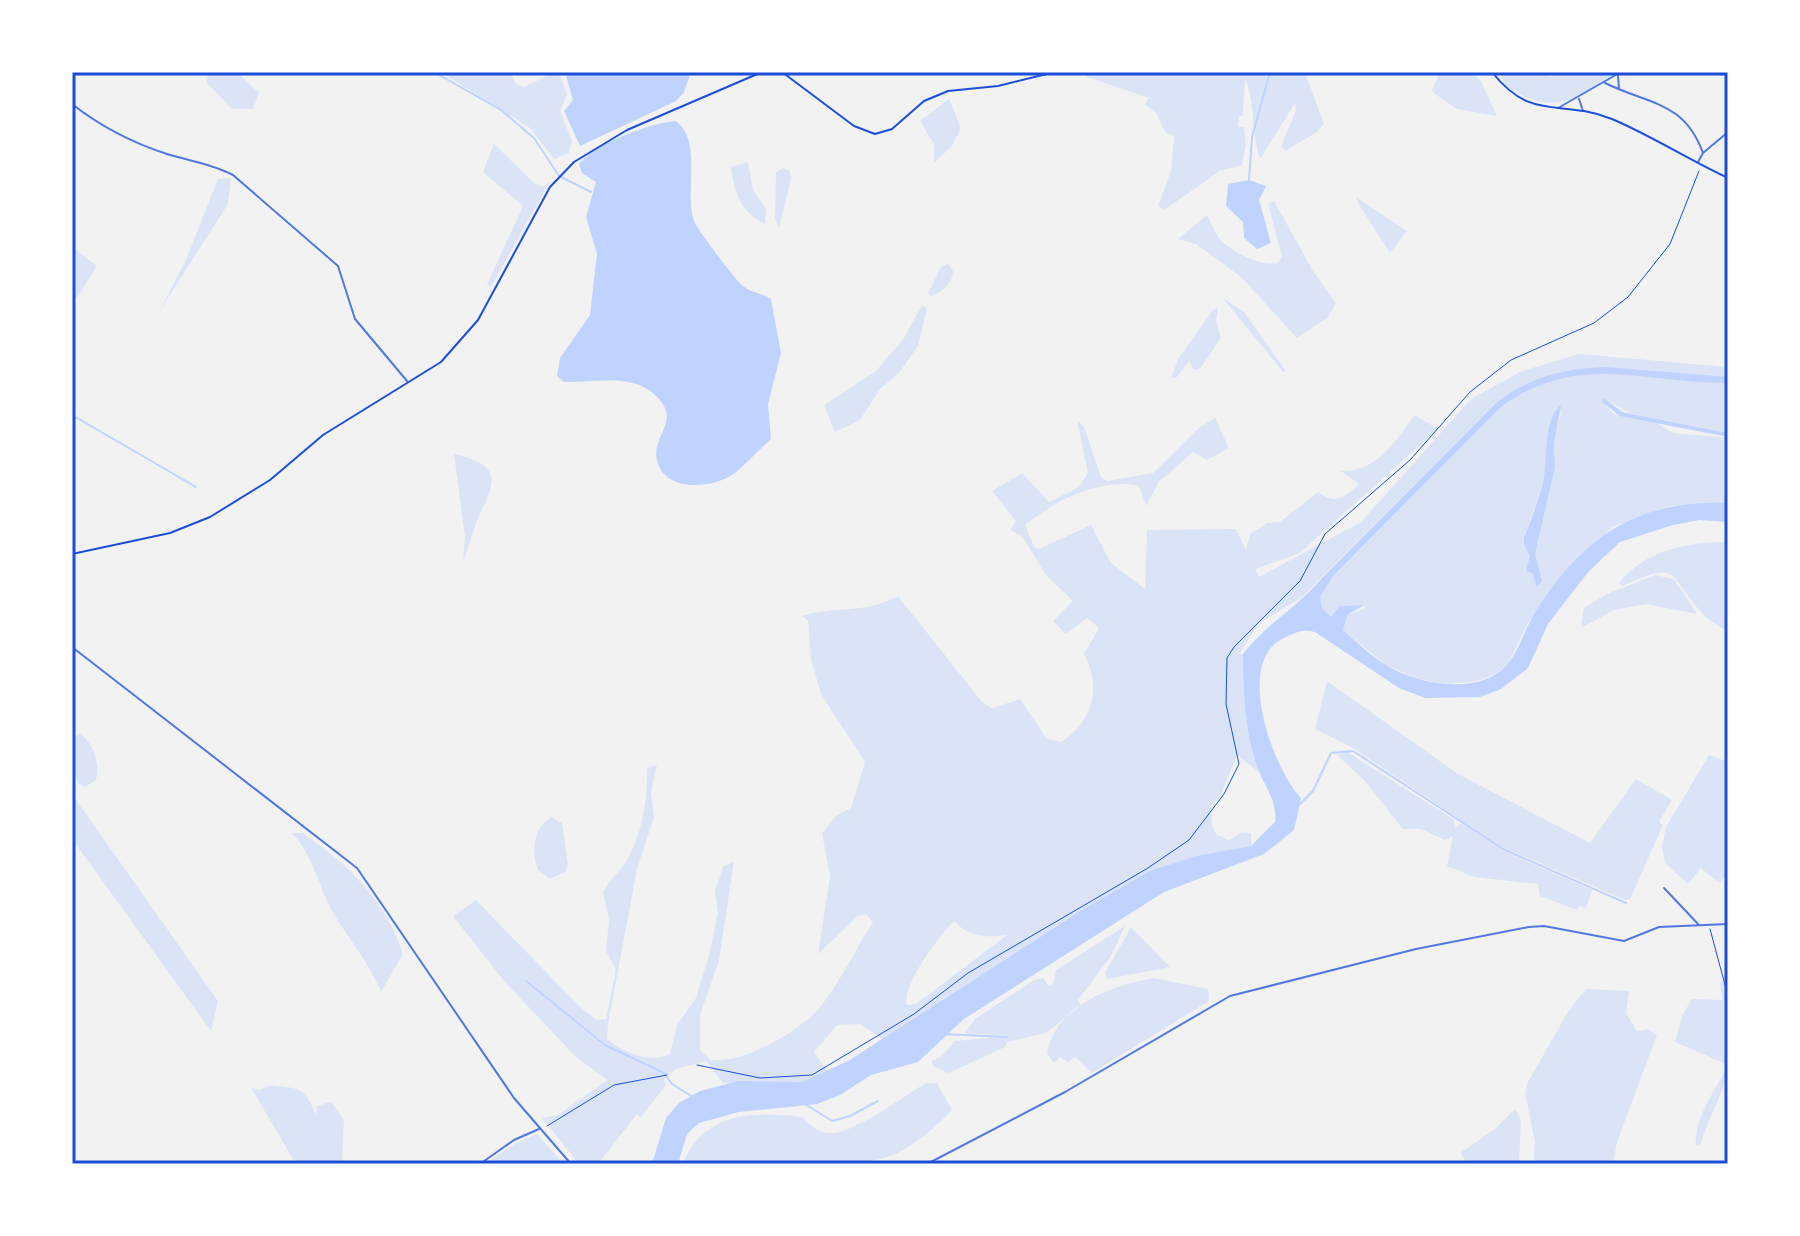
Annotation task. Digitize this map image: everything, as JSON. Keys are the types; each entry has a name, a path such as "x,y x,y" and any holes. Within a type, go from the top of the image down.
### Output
{"main road":[{"path":"72,554 170,533 210,517 270,480 323,435 441,362 471,330 550,187 574,162 627,130 762,72"},
{"path":"782,72 854,126 875,134 892,129 924,101 948,91 998,86 1055,72"},
{"path":"1492,72 1512,96 1528,104 1583,111 1611,119 1728,178"}],"street":[{"path":"1556,108 1620,73"},
{"path":"1619,90 1620,73"},
{"path":"1605,83 1679,112 1697,135 1703,153"},
{"path":"1579,98 1583,111"},
{"path":"72,104 108,128 147,147 218,167 233,175 338,266 355,319 407,381"},
{"path":"1699,164 1703,153 1728,132"},
{"path":"72,647 357,868 499,1078 571,1164"},
{"path":"1664,888 1699,925"},
{"path":"927,1164 1065,1092 1248,989 1416,949 1529,927 1624,941 1659,927 1728,924"},
{"path":"480,1164 514,1140 540,1129"}],"path":[{"path":"697,1065 760,1078 812,1075 914,1014 947,986 1003,951 1148,868 1189,840 1224,794 1239,764 1226,704 1227,658 1234,647 1300,581 1325,534 1410,460 1463,398 1511,360 1594,323 1628,297 1670,244 1692,195 1699,164"},
{"path":"1708,925 1728,996"},
{"path":"540,1129 614,1085 667,1075"}],"shaded area":[{"path":"210,72 237,72 259,93 253,109 232,109 206,82"},
{"path":"440,72 510,72 516,84 524,87 559,73 567,94 560,111 572,141 569,153 554,159 530,128"},
{"path":"1085,72 1305,72 1324,124 1317,132 1285,151 1281,146 1296,111 1295,103 1260,159 1245,78 1243,115 1239,117 1238,127 1244,127 1246,145 1242,165 1220,171 1164,210 1158,206 1171,171 1174,136 1165,132 1157,114 1145,104 1149,98 1087,77"},
{"path":"1440,72 1472,72 1482,83 1497,116 1457,109 1435,94 1432,90"},
{"path":"1500,72 1541,72 1550,77 1559,72 1616,73 1570,100 1546,102 1533,100 1512,90"},
{"path":"949,99 961,128 952,146 934,163 934,144 920,121"},
{"path":"494,144 534,183 543,187 550,181 491,287 487,284 523,206 483,172"},
{"path":"748,162 753,190 766,209 765,224 744,207 734,185 731,167"},
{"path":"783,168 790,171 791,179 779,228 775,218 776,172"},
{"path":"231,178 228,204 159,312 185,262 218,179"},
{"path":"1356,197 1407,231 1390,253 1358,203"},
{"path":"1274,201 1313,271 1336,303 1328,317 1297,338 1241,277 1196,244 1178,239 1207,215 1219,238 1230,248 1262,263 1277,263 1282,257 1268,204"},
{"path":"72,247 97,266 77,298 72,293"},
{"path":"948,264 953,271 949,284 930,296 928,293 941,267"},
{"path":"1222,297 1244,312 1286,371 1283,372"},
{"path":"922,305 927,308 918,346 899,373 880,389 860,420 835,432 824,405 876,371 904,338"},
{"path":"1218,308 1216,321 1221,338 1200,369 1194,370 1189,361 1176,378 1171,378 1178,359 1213,310"},
{"path":"1579,354 1728,367 1728,377 1581,371 1552,376 1525,386 1497,402 1301,598 1259,623 1239,654 1243,654 1244,691 1259,772 1237,755 1219,799 1211,805 1212,826 1217,835 1229,840 1242,832 1251,833 1251,846 1196,856 1150,872 1085,908 882,1039 860,1024 837,1025 814,1052 827,1071 802,1082 723,1083 706,1061 676,1069 664,1079 666,1085 641,1117 637,1114 598,1164 579,1164 542,1118 558,1115 607,1080 575,1056 504,981 453,916 476,900 580,1007 597,1020 606,1019 616,970 606,951 609,919 603,893 626,862 640,829 647,768 657,765 651,792 654,817 637,869 608,1024 607,1039 614,1044 645,1057 670,1054 677,1025 696,998 709,955 718,913 715,891 723,867 734,861 719,961 700,1015 700,1050 711,1060 725,1060 756,1051 803,1023 831,992 873,922 866,914 858,916 818,954 830,877 822,833 837,815 851,808 865,762 821,694 811,659 808,621 802,616 873,606 898,596 982,702 992,708 1020,699 1047,739 1061,742 1081,725 1091,703 1092,679 1084,654 1099,628 1087,618 1066,634 1053,621 1073,601 1046,575 1022,536 1010,530 1016,521 992,491 1022,473 1049,502 1079,487 1088,473 1077,420 1084,427 1101,477 1107,481 1153,473 1199,428 1215,418 1229,448 1207,460 1193,452 1159,482 1146,506 1139,486 1109,485 1063,500 1025,525 1034,547 1039,549 1091,525 1111,563 1145,589 1147,530 1236,529 1246,550 1250,534 1267,523 1280,522 1318,492 1335,499 1349,493 1359,484 1341,471 1354,470 1375,461 1393,444 1415,415 1438,429 1300,553 1255,569 1259,577 1361,522 1471,399 1522,371","holes":["954,921 978,935 1007,935 916,1004 907,1005 910,986 923,961"]},
{"path":"1589,374 1728,383 1728,433 1630,413 1604,399 1602,402 1614,414 1657,423 1673,433 1728,438 1728,503 1670,506 1612,527 1528,623 1508,664 1496,674 1473,682 1444,684 1415,678 1386,665 1343,630 1348,614 1364,609 1365,605 1331,617 1322,608 1319,597 1334,575 1501,407 1537,386","holes":["1556,409 1561,412 1554,445 1555,468 1535,554 1537,587 1525,537 1544,477"]},
{"path":"454,454 481,463 491,476 489,494 463,561 465,537"},
{"path":"1728,542 1728,632 1705,616 1671,575 1655,573 1622,586 1619,583 1641,563 1668,550"},
{"path":"1655,575 1674,579 1697,614 1646,604 1614,610 1581,628 1584,608 1607,594"},
{"path":"1327,681 1458,774 1590,843 1636,779 1672,800 1659,822 1663,825 1630,899 1625,900 1498,845 1353,748 1315,729"},
{"path":"80,733 92,748 97,767 96,780 85,787 78,783 72,765 72,738"},
{"path":"1344,750 1453,819 1456,828 1461,823 1506,852 1592,890 1586,908 1579,906 1577,910 1540,896 1538,884 1474,877 1447,866 1453,836 1445,840 1421,829 1403,829 1364,780 1338,756"},
{"path":"1709,755 1728,762 1728,873 1719,883 1701,868 1688,884 1665,863 1662,846 1666,827"},
{"path":"72,794 218,1001 211,1031 72,839"},
{"path":"551,817 562,823 568,864 565,872 550,879 538,870 534,848 540,828"},
{"path":"292,833 303,833 350,871 387,917 403,954 381,992 332,911 310,861"},
{"path":"1125,926 1111,956 1078,1000 1081,1005 1046,1033 1007,1042 1005,1047 949,1073 934,1067 931,1061 941,1057 955,1041 1007,1036 965,1033 975,1019 1034,980 1043,978 1049,986 1053,984 1056,970"},
{"path":"1131,927 1170,967 1108,979 1105,973"},
{"path":"1154,978 1208,989 1209,1001 1092,1073 1075,1057 1068,1062 1060,1057 1054,1063 1047,1054 1052,1037 1061,1023 1087,1001 1121,986"},
{"path":"1728,981 1728,1065 1675,1042 1682,1016 1692,999 1722,1000 1720,982"},
{"path":"1586,989 1629,991 1626,1013 1637,1031 1648,1029 1657,1035 1617,1142 1613,1164 1533,1164 1535,1142 1525,1093 1528,1082 1569,1010"},
{"path":"1728,1066 1725,1083 1701,1144 1696,1145 1702,1115"},
{"path":"926,1083 937,1083 952,1110 913,1144 887,1157 815,1166 683,1164 703,1134 732,1119 766,1114 802,1117 819,1130 832,1133 854,1127"},
{"path":"271,1085 300,1091 316,1115 317,1106 331,1102 344,1120 342,1164 296,1164 251,1088 260,1090"},
{"path":"1515,1109 1521,1120 1519,1164 1468,1164 1460,1153 1495,1129"},
{"path":"537,1134 564,1164 485,1164 516,1143"}],"water":[{"path":"565,72 691,72 684,92 676,101 580,146 564,111 573,100"},
{"path":"675,121 683,129 691,153 691,210 694,221 739,282 771,299 781,353 768,404 771,439 735,473 702,485 679,483 661,471 656,451 667,414 649,390 626,382 564,382 557,376 560,358 590,315 597,254 586,217 596,182 582,173 579,164 597,149 623,136"},
{"path":"1249,180 1266,186 1259,200 1271,243 1257,249 1244,238 1243,222 1226,206 1228,184"},
{"path":"1604,367 1728,377 1728,383 1611,374 1557,380 1529,390 1501,407 1334,575 1320,597 1322,608 1331,617 1340,606 1365,605 1348,614 1343,630 1399,672 1448,684 1481,681 1507,665 1554,584 1594,543 1616,527 1667,508 1696,504 1728,503 1728,522 1699,520 1620,542 1589,571 1548,624 1528,668 1501,689 1480,697 1425,698 1399,688 1315,632 1300,632 1286,637 1270,649 1262,667 1260,690 1263,714 1279,764 1301,798 1294,830 1264,854 1164,892 964,1019 918,1062 871,1075 840,1095 817,1104 739,1112 699,1123 687,1134 678,1164 652,1164 666,1118 679,1103 700,1091 738,1081 802,1082 848,1061 1085,908 1150,871 1196,856 1251,846 1275,822 1275,814 1250,741 1244,697 1243,654 1313,588 1497,402 1522,386 1548,376"},
{"path":"1604,398 1622,412 1728,433 1728,437 1620,416 1602,402"},
{"path":"1561,405 1554,445 1555,468 1535,554 1542,581 1537,587 1532,573 1526,571 1530,556 1524,537 1543,482 1549,428"}],"waterway":[{"path":"434,72 501,110 534,138 559,176 591,192"},
{"path":"1249,180 1252,137 1270,72"},
{"path":"72,415 196,487"},
{"path":"1299,805 1313,791 1331,753 1353,751 1503,849 1626,903"},
{"path":"526,981 605,1045 664,1073 672,1084 691,1096"},
{"path":"944,1034 1007,1037"},
{"path":"805,1104 832,1121 850,1116 878,1101"}]}
